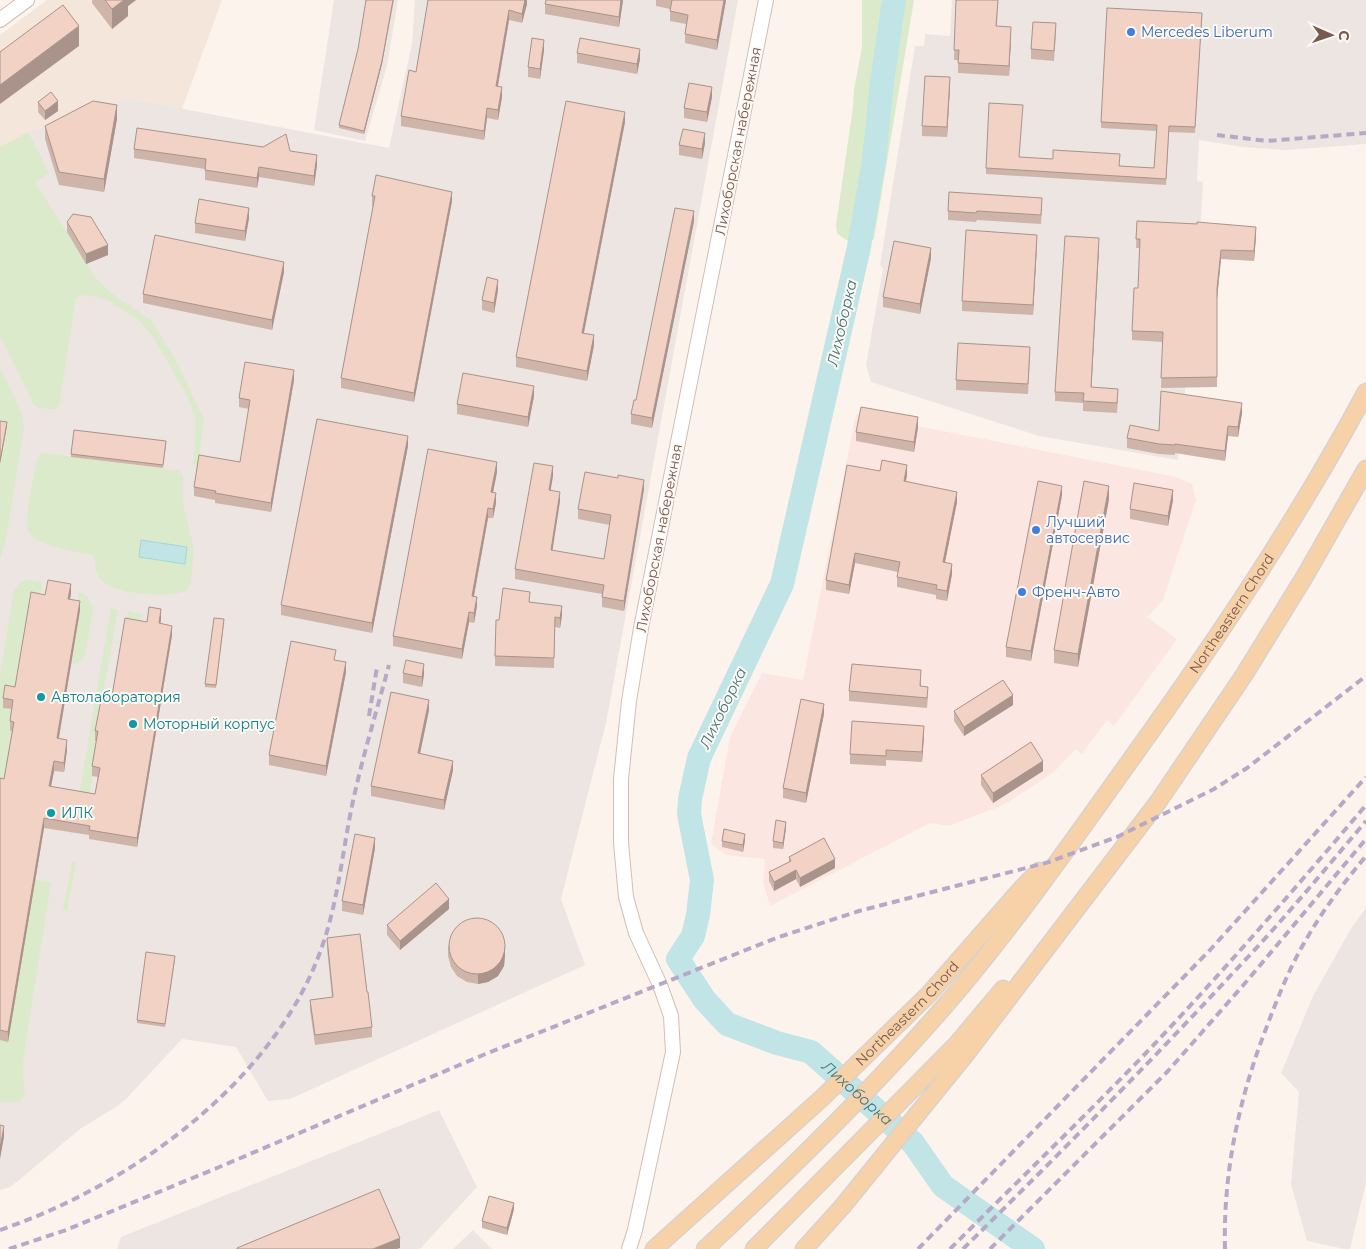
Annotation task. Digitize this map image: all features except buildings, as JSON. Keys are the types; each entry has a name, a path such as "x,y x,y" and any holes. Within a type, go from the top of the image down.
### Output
{"main road":[{"name":"Northeastern Chord","path":"705,1249 771,1188 872,1085 944,1006 998,940 1083,827 1203,660 1271,556 1366,392"},
{"path":"804,1249 842,1207 961,1049 1158,802 1244,675 1305,576 1366,469"},
{"name":"Northeastern Chord","path":"654,1249 822,1098 929,994 1022,888 1083,827"},
{"path":"754,1249 961,1049"}],"street":[{"path":"0,20 27,0"},
{"name":"Лихоборская набережная","path":"629,1249 635,1230 674,1052 671,1016 660,985 636,933 626,897 621,844 621,779 629,700 641,628 766,0"}],"shaded area":[{"path":"47,0 222,0 182,109 126,98 28,132 0,147 0,35"},
{"path":"334,0 398,0 387,66 365,141 314,130"},
{"path":"415,0 738,0 606,723 561,899 585,965 290,1099 268,1101 236,1047 182,1039 126,1099 80,1129 10,1187 0,1190 0,147 28,132 126,98 389,148 412,44"},
{"path":"952,0 1366,0 1366,144 1286,150 1242,147 1199,140 1197,181 1203,182 1200,232 1194,232 1184,408 1178,460 1039,436 871,382 866,365 883,269 880,265 915,46 924,46 925,34 950,36"},
{"path":"856,414 1177,477 1192,484 1196,500 1163,600 1147,617 1177,639 1114,726 1107,720 1082,754 1076,749 1053,773 1003,805 949,826 930,823 770,906 763,882 765,859 726,855 711,843 730,737 762,673 803,680"},
{"path":"1366,908 1366,1182 1350,1249 1344,1249 1307,1241 1291,1184 1299,1092 1281,1073 1313,996 1352,927"},
{"path":"439,1110 477,1187 420,1249 117,1249 121,1237"},
{"path":"473,1230 492,1249 453,1249"}],"green space":[{"path":"862,0 914,0 874,239 864,244 855,244 837,233 836,225 854,90 862,47"},
{"path":"28,132 49,173 35,182 96,279 114,295 151,320 177,363 204,419 198,465 193,464 196,421 186,394 154,338 140,321 109,301 98,297 82,295 76,298 59,406 56,409 40,408 34,405 0,336 0,147"},
{"path":"0,368 21,411 24,428 6,539 0,559"},
{"path":"40,454 179,471 183,475 183,504 194,550 191,583 187,590 180,593 157,595 118,589 100,579 94,555 59,548 33,538 27,527 28,509 37,460"},
{"path":"26,580 43,582 10,730 14,731 4,789 0,788 0,675 14,590 21,582"},
{"path":"79,592 88,597 93,609 85,655 74,664 72,663 80,611 76,610"},
{"path":"111,608 118,610 95,740 105,742 100,777 92,776 88,803 78,801"},
{"path":"128,611 142,614 140,630 125,628"},
{"path":"72,862 76,863 67,911 63,910"},
{"path":"35,880 51,882 24,1055 24,1095 20,1101 0,1102 0,1040 8,1041"}],"water":[{"path":"141,540 187,547 185,564 139,557"}],"waterway":[{"name":"Лихоборка","path":"894,0 882,82 874,160 859,247 782,584 699,758 690,799 689,814 702,880 698,915 693,936 678,959 704,999 727,1024 777,1043 811,1052 913,1143 943,1186 1033,1249"}],"railway":[{"path":"1217,135 1267,141 1366,133"},
{"path":"0,1230 48,1211 97,1187 144,1158 189,1125 230,1088 266,1047 296,1002 319,955 331,917 357,784 389,665"},
{"path":"369,716 377,667"},
{"path":"9,1249 66,1230 483,1055 776,938 859,911 1049,862 1117,837 1214,789 1247,768 1366,676"},
{"path":"918,1249 1210,950 1366,777"},
{"path":"950,1249 1145,1054 1257,931 1366,805"},
{"path":"963,1249 1099,1113 1199,1009 1283,918 1366,821"},
{"path":"990,1249 1168,1071 1246,982 1366,839"},
{"path":"1225,1249 1225,1220 1230,1164 1241,1108 1257,1053 1281,990 1303,944 1329,903 1366,856"}],"place":[{"name":"Mercedes Liberum","path":"1131,32"},
{"name":"Лучший автосервис","path":"1036,530"},
{"name":"Френч-Авто","path":"1022,592"},
{"name":"Автолаборатория","path":"41,697"},
{"name":"Моторный корпус","path":"133,724"},
{"name":"ИЛК","path":"51,813"}]}
